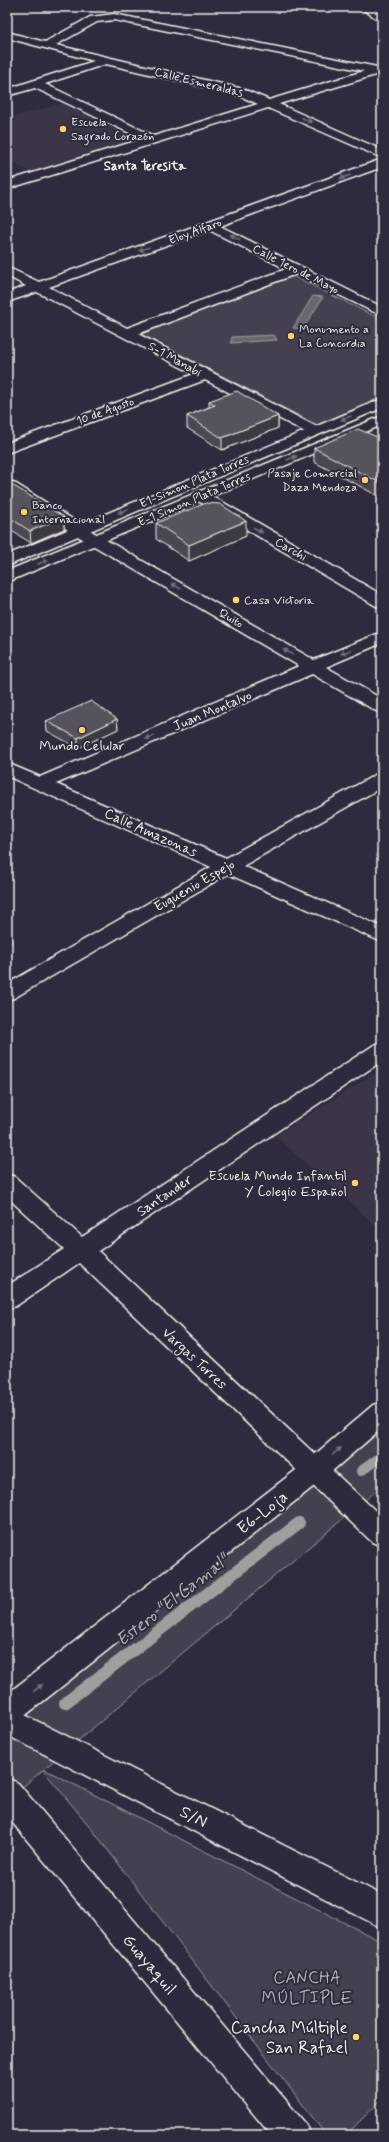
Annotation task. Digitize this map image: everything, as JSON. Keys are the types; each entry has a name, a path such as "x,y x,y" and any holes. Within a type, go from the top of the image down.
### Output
{"main road":[{"path":"364,7 382,20"},
{"path":"46,46 94,19 114,17 380,70"},
{"name":"Calle Esmeraldas","path":"7,35 106,61 208,82 239,91 382,154"},
{"path":"7,92 106,61"},
{"path":"7,185 380,70"},
{"path":"353,79 375,85"},
{"path":"36,84 153,140"},
{"name":"Eloy Alfaro","path":"7,298 211,226 382,163"},
{"path":"14,171 28,178"},
{"name":"Calle 1ero de Mayo","path":"211,226 382,312"},
{"path":"127,333 297,269"},
{"name":"S-1 Manabi","path":"7,271 314,431"},
{"path":"369,305 382,300"},
{"name":"10 de Agosto","path":"7,448 204,375"},
{"name":"E1-Simon Plata Torres","path":"7,561 382,403"},
{"name":"E-1 Simon Plata Torres","path":"7,577 382,420"},
{"name":"Quito","path":"7,485 95,540 382,707"},
{"name":"Carchi","path":"201,496 382,602"},
{"name":"Juan Montalvo","path":"41,783 382,637"},
{"name":"Calle Amazonas","path":"8,770 41,783 382,935"},
{"name":"Euguenio Espejo","path":"7,993 226,866 382,779"},
{"name":"Santander","path":"7,1299 82,1251 253,1134 382,1050"},
{"name":"Vargas Torres","path":"7,1183 82,1251 382,1534"},
{"name":"E6-Loja","path":"7,1712 314,1471 382,1413"},
{"name":"S/N","path":"7,1720 382,1912"},
{"name":"Guayaquil","path":"7,1793 293,2135"}],"shaded area":[{"name":"Escuela Sagrado Corazón","path":"63,103 141,140 32,173 7,160 7,119"},
{"path":"313,296 323,297 303,329 293,328"},
{"path":"274,335 277,340 231,343 232,337"},
{"name":"Escuela Mundo Infantil Y Colegio Español","path":"382,1069 382,1231 275,1136"}],"green space":[{"path":"291,275 382,320 382,397 317,425 139,333"},
{"name":"CANCHA MÚLTIPLE","path":"382,1419 382,1486 44,1769 382,1942 382,2099 346,2135 326,2135 91,1828 43,1770 7,1800 7,1713"}],"building":[{"path":"237,391 278,416 222,438 187,416 215,405 209,401"},
{"path":"358,429 382,439 382,484 314,448"},
{"path":"9,483 64,517 30,531 7,516 7,484"},
{"path":"206,503 220,504 246,521 189,545 156,523"},
{"path":"91,701 117,719 78,738 46,721"}],"waterway":[{"name":"Estero \"El Camal\"","path":"361,1471 382,1456"},
{"name":"Estero \"El Camal\"","path":"65,1703 299,1523"}],"place":[{"name":"Escuela Sagrado Corazón","path":"63,129"},
{"name":"Monumento a La Concordia","path":"291,336"},
{"name":"Pasaje Comercial Daza Mendoza","path":"365,480"},
{"name":"Banco Internacional","path":"24,512"},
{"name":"Casa Victoria","path":"236,600"},
{"name":"Mundo Celular","path":"82,730"},
{"name":"Escuela Mundo Infantil Y Colegio Español","path":"355,1183"},
{"name":"Cancha Múltiple San Rafael","path":"356,2037"}],"district":[{"name":"Santa Teresita","path":"145,165"}]}
